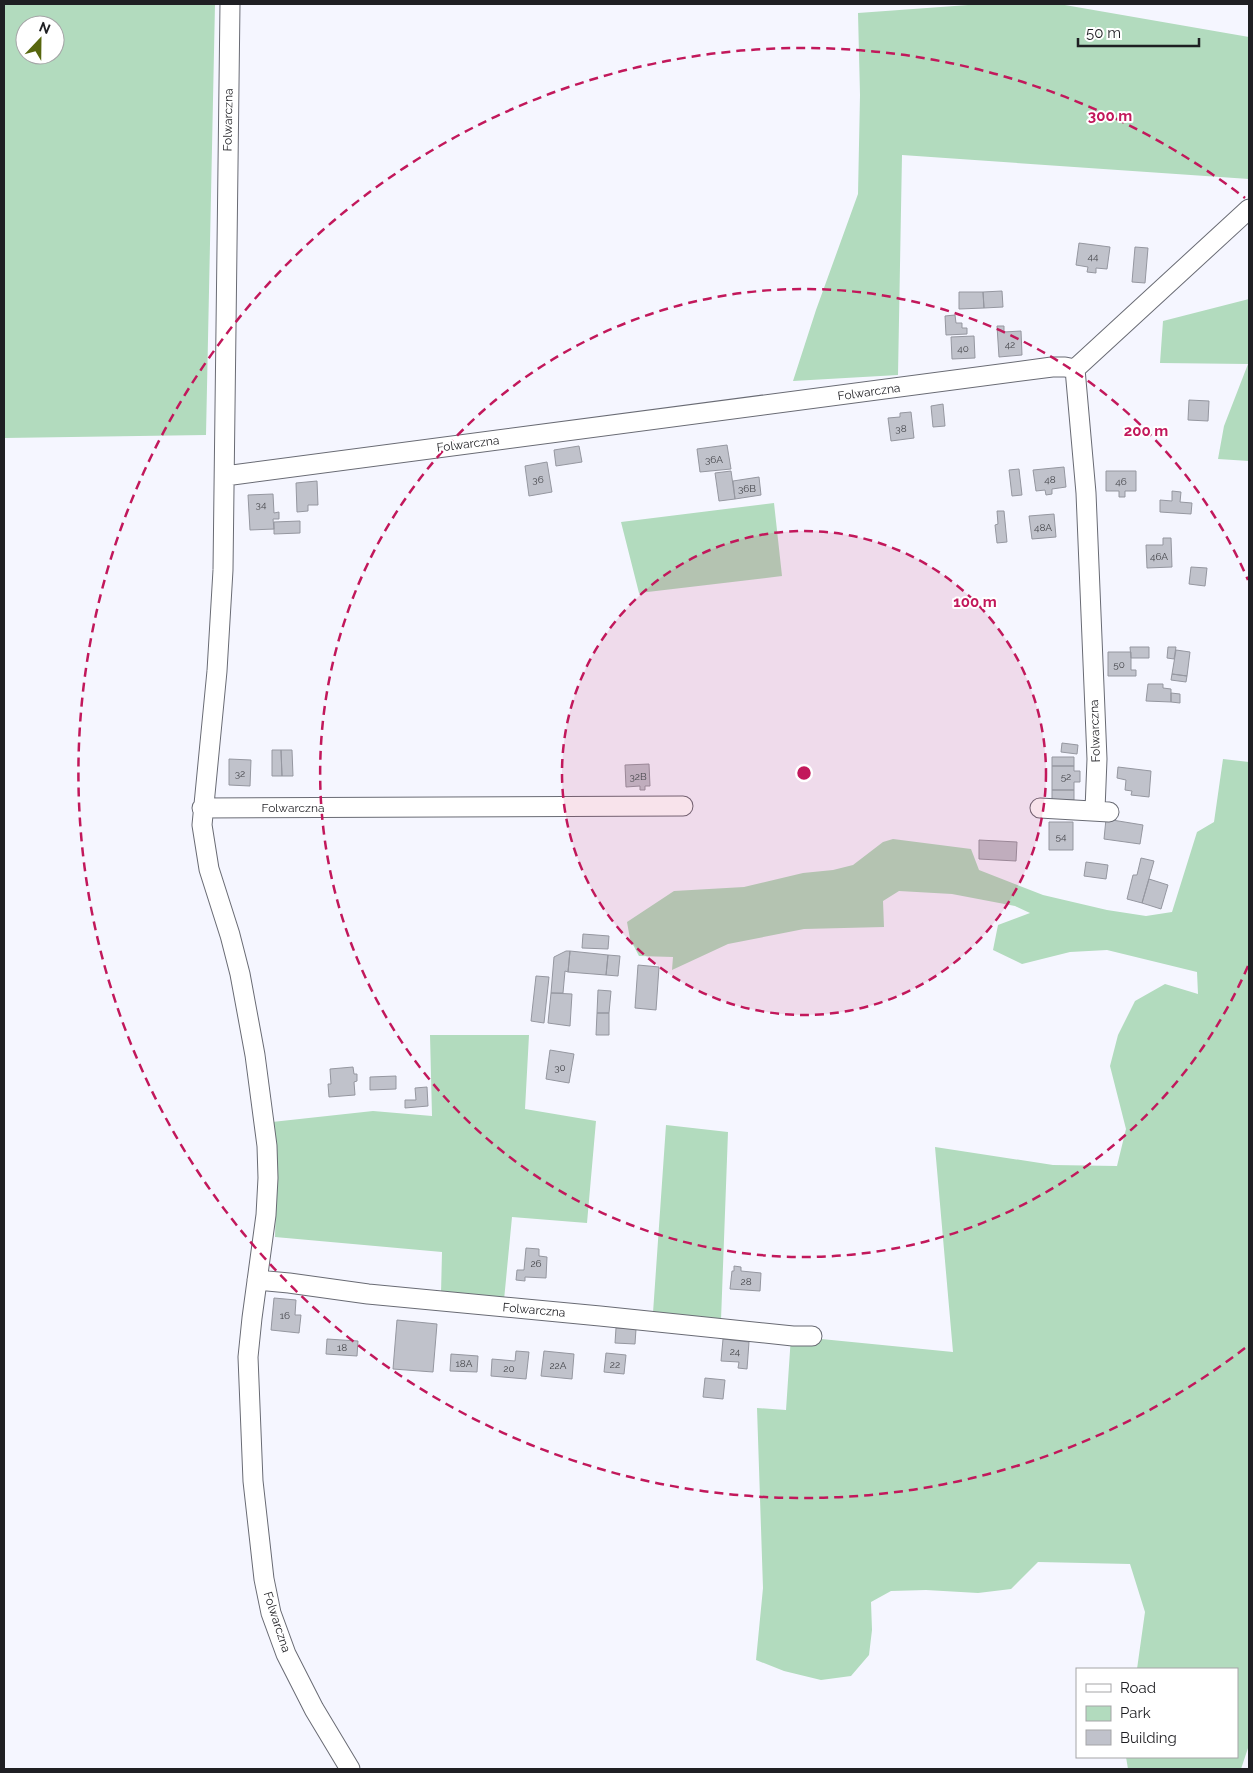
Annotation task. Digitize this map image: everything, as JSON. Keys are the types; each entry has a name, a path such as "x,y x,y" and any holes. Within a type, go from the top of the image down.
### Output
{"street":[{"name":"Folwarczna","path":"230,4 225,476 218,655 202,808 202,831 205,852 238,966 255,1055 268,1156 266,1215 250,1335 249,1397 256,1511 268,1598 274,1623 286,1654 314,1709 350,1769"},
{"path":"1075,369 1249,209"},
{"name":"Folwarczna","path":"225,476 1052,367 1075,369 1086,494 1097,759 1102,811 1040,808"},
{"name":"Folwarczna","path":"202,808 683,806"},
{"name":"Folwarczna","path":"257,1280 473,1305 793,1336 812,1336"}],"green space":[{"path":"4,4 215,4 206,435 4,438"},
{"path":"982,4 1059,4 1249,37 1249,179 902,155 898,375 793,381 816,310 858,194 860,95 858,13"},
{"path":"1249,299 1249,461 1218,459 1224,426 1248,364 1160,363 1163,321"},
{"path":"774,503 782,576 639,593 621,522"},
{"path":"1223,759 1249,762 1249,1745 1241,1769 1128,1769 1126,1758 1238,1758 1238,1668 1137,1668 1145,1612 1130,1564 1038,1562 1011,1589 978,1593 926,1590 891,1591 871,1602 872,1630 869,1655 851,1676 821,1680 784,1671 756,1660 763,1588 757,1408 786,1410 791,1336 953,1352 935,1147 1053,1165 1117,1166 1126,1129 1110,1066 1118,1035 1135,1001 1165,984 1198,994 1197,972 1107,950 1070,952 1022,964 993,950 998,925 1030,913 1015,906 952,894 899,891 883,901 884,927 804,929 728,944 672,970 673,957 639,956 630,939 627,922 674,891 744,887 803,873 833,870 853,865 883,842 893,839 971,849 979,870 1043,895 1107,910 1146,916 1172,912 1197,832 1214,822"},
{"path":"430,1035 529,1035 525,1109 596,1121 587,1223 512,1217 504,1300 441,1294 442,1252 275,1237 277,1164 272,1122 373,1111 432,1116"},
{"path":"666,1125 728,1132 721,1320 653,1313"}],"building":[{"path":"1079,243 1110,247 1107,269 1096,268 1096,273 1087,272 1088,267 1076,265"},
{"path":"1135,247 1148,248 1145,283 1132,282"},
{"path":"1002,291 1003,307 984,308 983,292"},
{"path":"959,292 983,292 984,308 959,309"},
{"path":"955,315 956,323 962,323 962,328 967,328 967,334 946,335 945,316"},
{"path":"997,326 1004,326 1004,332 1021,331 1022,355 999,357"},
{"path":"974,336 975,358 952,359 951,337"},
{"path":"1189,400 1209,401 1208,421 1188,420"},
{"path":"943,404 945,426 933,427 931,406"},
{"path":"911,412 914,438 891,441 888,418 900,417 900,413"},
{"path":"727,445 731,469 700,472 697,449"},
{"path":"579,446 582,462 556,466 554,450"},
{"path":"547,462 552,492 529,496 525,466"},
{"path":"1064,467 1066,487 1052,489 1052,494 1046,495 1045,490 1036,491 1033,470"},
{"path":"1019,469 1022,495 1012,496 1009,470"},
{"path":"731,471 735,499 719,501 715,473"},
{"path":"1106,471 1136,471 1136,491 1125,491 1125,497 1119,497 1119,491 1106,491"},
{"path":"759,477 761,495 735,499 733,481"},
{"path":"317,481 318,505 308,505 308,511 297,512 296,483"},
{"path":"1172,491 1181,492 1180,502 1192,503 1191,514 1160,512 1160,500 1172,501"},
{"path":"273,494 274,513 279,512 279,519 273,519 274,529 250,530 248,495"},
{"path":"997,511 1004,511 1007,542 997,543 995,525 998,524"},
{"path":"1054,514 1056,537 1032,539 1029,516"},
{"path":"300,521 300,533 274,534 274,522"},
{"path":"1163,538 1171,538 1172,567 1147,568 1146,545 1163,545"},
{"path":"1191,567 1207,568 1205,586 1189,584"},
{"path":"1130,647 1149,647 1149,658 1131,658"},
{"path":"1168,647 1176,647 1174,659 1167,658"},
{"path":"1176,650 1190,652 1187,676 1172,674"},
{"path":"1108,652 1131,652 1131,670 1136,670 1136,676 1108,676"},
{"path":"1172,674 1187,676 1186,682 1171,680"},
{"path":"1148,684 1163,684 1163,688 1171,689 1171,702 1146,701"},
{"path":"1171,693 1180,694 1180,703 1171,702"},
{"path":"1062,743 1078,745 1077,754 1061,752"},
{"path":"272,750 281,750 282,776 272,776"},
{"path":"281,750 292,750 293,776 282,776"},
{"path":"1052,757 1074,757 1074,766 1052,766"},
{"path":"229,759 251,760 250,786 229,785"},
{"path":"649,764 650,786 645,786 645,790 640,790 640,786 626,787 625,765"},
{"path":"1052,766 1074,766 1074,771 1080,771 1080,782 1074,782 1074,790 1052,790"},
{"path":"1118,767 1151,771 1149,797 1131,795 1132,791 1125,790 1126,780 1117,778"},
{"path":"1052,790 1074,790 1074,800 1061,800 1061,803 1052,803"},
{"path":"1106,819 1143,825 1140,844 1104,839"},
{"path":"1049,822 1073,822 1073,850 1049,850"},
{"path":"979,840 1017,842 1016,861 979,859"},
{"path":"1141,858 1154,861 1142,903 1127,899 1133,875 1137,875"},
{"path":"1086,862 1108,865 1106,879 1084,876"},
{"path":"1149,879 1168,885 1161,909 1142,903"},
{"path":"583,934 609,936 608,949 582,948"},
{"path":"570,951 568,972 565,971 563,993 551,993 554,957"},
{"path":"570,951 608,955 606,975 568,972"},
{"path":"608,955 620,956 618,976 606,975"},
{"path":"638,965 659,967 656,1010 635,1008"},
{"path":"536,976 549,977 544,1023 531,1021"},
{"path":"598,990 611,991 609,1013 597,1013"},
{"path":"551,993 572,994 570,1026 548,1023"},
{"path":"597,1013 609,1013 609,1035 596,1035"},
{"path":"550,1050 574,1054 569,1083 546,1079"},
{"path":"353,1067 354,1074 357,1074 357,1081 354,1082 355,1095 329,1097 328,1084 331,1084 330,1069"},
{"path":"396,1076 396,1089 370,1090 370,1077"},
{"path":"427,1087 428,1106 405,1108 405,1100 416,1100 415,1088"},
{"path":"526,1248 539,1249 539,1256 547,1257 546,1278 525,1277 525,1281 516,1280 517,1270 524,1270"},
{"path":"734,1266 741,1267 741,1271 761,1273 760,1291 730,1289"},
{"path":"274,1298 296,1300 295,1315 301,1315 299,1333 271,1330"},
{"path":"397,1320 437,1324 433,1372 393,1369"},
{"path":"616,1328 636,1329 635,1344 615,1343"},
{"path":"327,1339 358,1341 357,1356 326,1354"},
{"path":"723,1339 749,1342 747,1369 738,1368 739,1362 721,1361"},
{"path":"516,1351 529,1352 526,1379 491,1376 492,1359 515,1361"},
{"path":"544,1351 574,1354 572,1379 541,1376"},
{"path":"606,1353 626,1355 624,1374 604,1372"},
{"path":"451,1354 478,1356 477,1372 450,1371"},
{"path":"705,1378 725,1380 723,1399 703,1397"}]}
